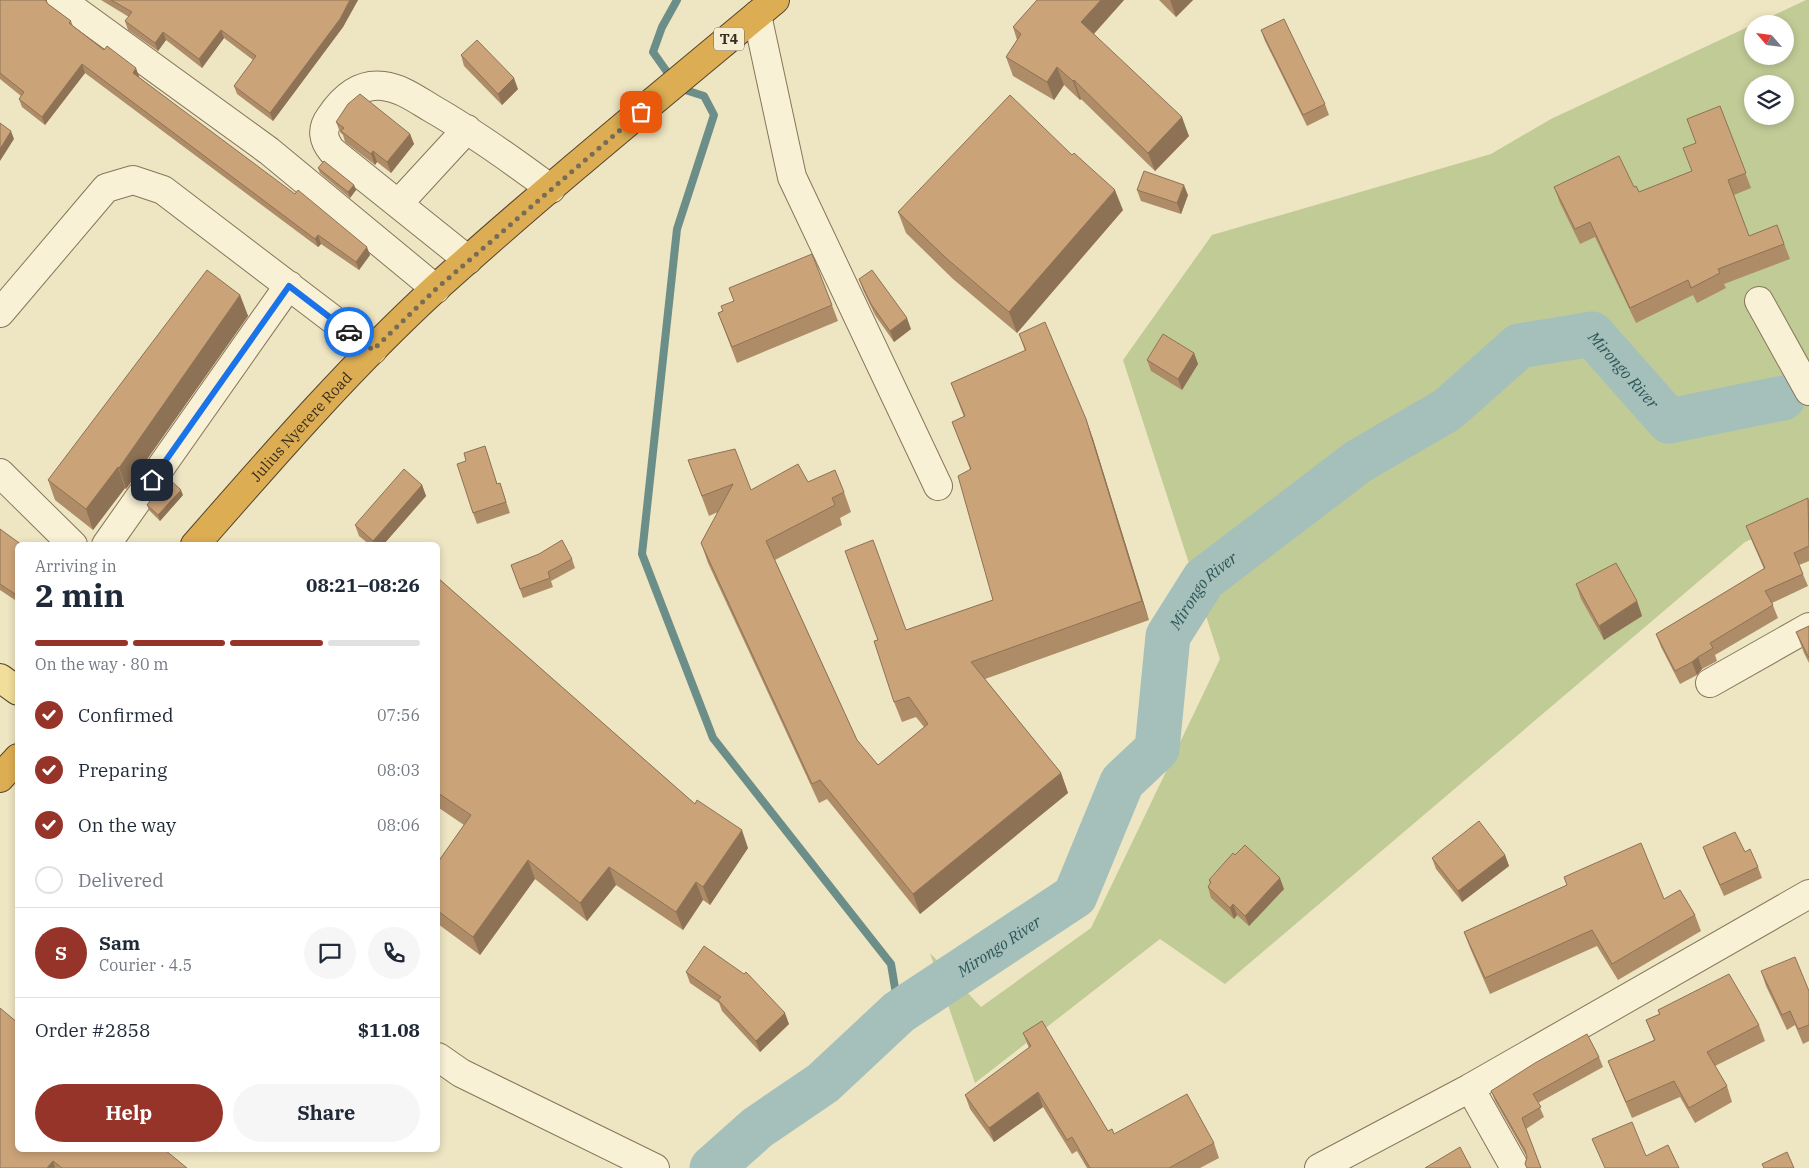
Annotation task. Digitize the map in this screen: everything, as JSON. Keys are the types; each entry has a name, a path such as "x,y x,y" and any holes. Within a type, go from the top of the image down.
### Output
{"highway":[{"name":"Julius Nyerere Road","path":"198,542 282,446 373,350 436,289 600,146 766,7"}],"main road":[{"path":"0,678 15,689"}],"street":[{"path":"61,0 269,151 436,289"},
{"path":"766,7 792,177 938,486"},
{"path":"468,260 332,151 326,144 323,134 326,122 339,104 354,92 367,88 382,86 397,89 467,129 551,189"},
{"path":"398,204 467,129"},
{"path":"0,313 106,188 133,180 163,190 373,350"},
{"path":"108,542 289,286"},
{"path":"1759,301 1809,391"},
{"path":"0,473 70,542"},
{"path":"1710,684 1809,627"},
{"path":"1319,1168 1470,1088 1809,894"},
{"path":"440,1057 461,1073 655,1168"},
{"path":"1470,1088 1515,1168"}],"green space":[{"path":"1809,0 1809,513 1745,542 1225,984 1160,939 975,1083 930,953 981,1007 1091,928 1220,659 1123,360 1212,235 1491,154 1551,119 1744,29 1744,65 1794,65 1794,15 1774,15"}],"building":[{"path":"0,0 45,0 71,21 69,23 104,50 107,46 136,68 133,73 295,194 298,190 367,247 356,262 318,235 315,239 82,64 42,117 19,99 24,92 0,73"},
{"path":"111,0 350,0 340,19 270,113 234,86 256,56 221,30 199,59 163,32 155,43 125,21 132,12"},
{"path":"1037,0 1101,0 1081,22 1182,117 1148,153 1074,80 1057,67 1047,82 1006,57 1021,34 1013,27"},
{"path":"1284,19 1325,104 1303,115 1261,30"},
{"path":"477,40 514,78 498,94 461,55"},
{"path":"360,94 410,134 387,162 373,151 371,154 341,131 344,128 336,122 348,104"},
{"path":"1010,95 1072,155 1074,153 1115,190 1009,312 946,258 898,212"},
{"path":"1720,106 1746,173 1728,180 1749,236 1777,225 1784,244 1718,269 1720,273 1691,288 1688,280 1630,308 1590,222 1575,229 1554,187 1619,156 1634,187 1636,186 1639,192 1692,171 1683,148 1696,143 1687,119"},
{"path":"0,123 11,131 0,149"},
{"path":"324,161 354,185 348,192 318,168"},
{"path":"1144,171 1184,185 1177,203 1137,190"},
{"path":"812,254 832,305 732,347 718,313 723,311 721,306 734,301 729,288"},
{"path":"207,270 240,295 119,468 86,509 48,480"},
{"path":"872,270 907,318 890,331 871,304 859,279"},
{"path":"1045,322 1086,419 1142,601 971,662 1061,773 913,894 820,780 812,784 701,543 733,484 702,496 688,460 735,449 751,490 798,464 808,482 835,470 844,492 832,498 835,505 766,541 857,740 878,765 928,724 909,697 894,702 874,641 878,640 845,551 873,540 906,630 993,600 958,476 971,469 952,422 965,416 951,383 1026,350 1019,334"},
{"path":"1163,334 1194,353 1178,379 1147,360"},
{"path":"485,446 497,484 500,483 506,502 473,513 457,464 466,461 464,453"},
{"path":"404,469 422,485 373,541 355,525"},
{"path":"167,477 181,490 158,515 147,505"},
{"path":"1808,498 1809,546 1794,553 1803,574 1765,591 1773,605 1710,643 1713,648 1675,671 1656,634 1765,568 1746,526"},
{"path":"0,529 18,542 15,542 15,594 0,584"},
{"path":"562,540 572,559 548,572 550,578 520,589 511,565 539,554"},
{"path":"1616,563 1637,601 1599,626 1576,584"},
{"path":"440,580 695,804 697,800 742,830 703,887 696,882 676,912 609,867 580,903 528,860 473,937 440,912 440,859 471,815 440,794"},
{"path":"1809,626 1809,658 1796,632"},
{"path":"1479,821 1505,855 1458,891 1432,858"},
{"path":"1735,832 1745,852 1750,849 1758,867 1720,885 1703,847"},
{"path":"1641,843 1664,899 1680,890 1695,915 1612,964 1592,930 1485,978 1464,932 1567,885 1564,877"},
{"path":"1245,845 1280,878 1245,916 1233,904 1230,908 1208,887 1211,882 1209,880 1233,853 1235,855"},
{"path":"704,946 744,974 746,972 785,1013 756,1041 718,1000 721,997 686,972"},
{"path":"1795,957 1809,991 1809,1025 1798,1029 1790,1011 1782,1015 1761,971"},
{"path":"1729,974 1759,1025 1707,1052 1727,1086 1689,1108 1674,1081 1626,1102 1608,1061 1655,1040 1646,1020 1660,1014 1658,1010"},
{"path":"0,1008 15,1020 15,1152 167,1152 187,1168 62,1168 53,1161 47,1168 0,1168"},
{"path":"1042,1021 1108,1131 1112,1129 1114,1134 1187,1094 1214,1143 1169,1168 1090,1168 1072,1137 1067,1140 1038,1092 989,1128 965,1095 1031,1046 1023,1033"},
{"path":"1587,1034 1599,1057 1533,1094 1541,1107 1522,1118 1541,1168 1527,1168 1525,1164 1527,1157 1525,1150 1491,1091 1535,1063"},
{"path":"1632,1122 1646,1156 1668,1145 1679,1168 1605,1168 1592,1139"},
{"path":"1460,1147 1471,1168 1425,1168"},
{"path":"1787,1152 1794,1168 1764,1168 1762,1164"}],"waterway":[{"path":"672,79 653,52 662,27 677,0"},
{"path":"679,88 704,96 714,115 677,229 642,554 713,738 891,964 899,1012"},
{"name":"Mirongo River","path":"712,1168 757,1128 823,1083 899,1012 1075,896 1122,782 1157,749 1168,636 1204,579 1359,461 1447,410 1519,346 1592,334 1669,421 1783,398"}],"way so far":[{"path":"349,332 373,350 436,289 641,112"}],"route":[{"path":"152,480 289,286 349,332"}]}
